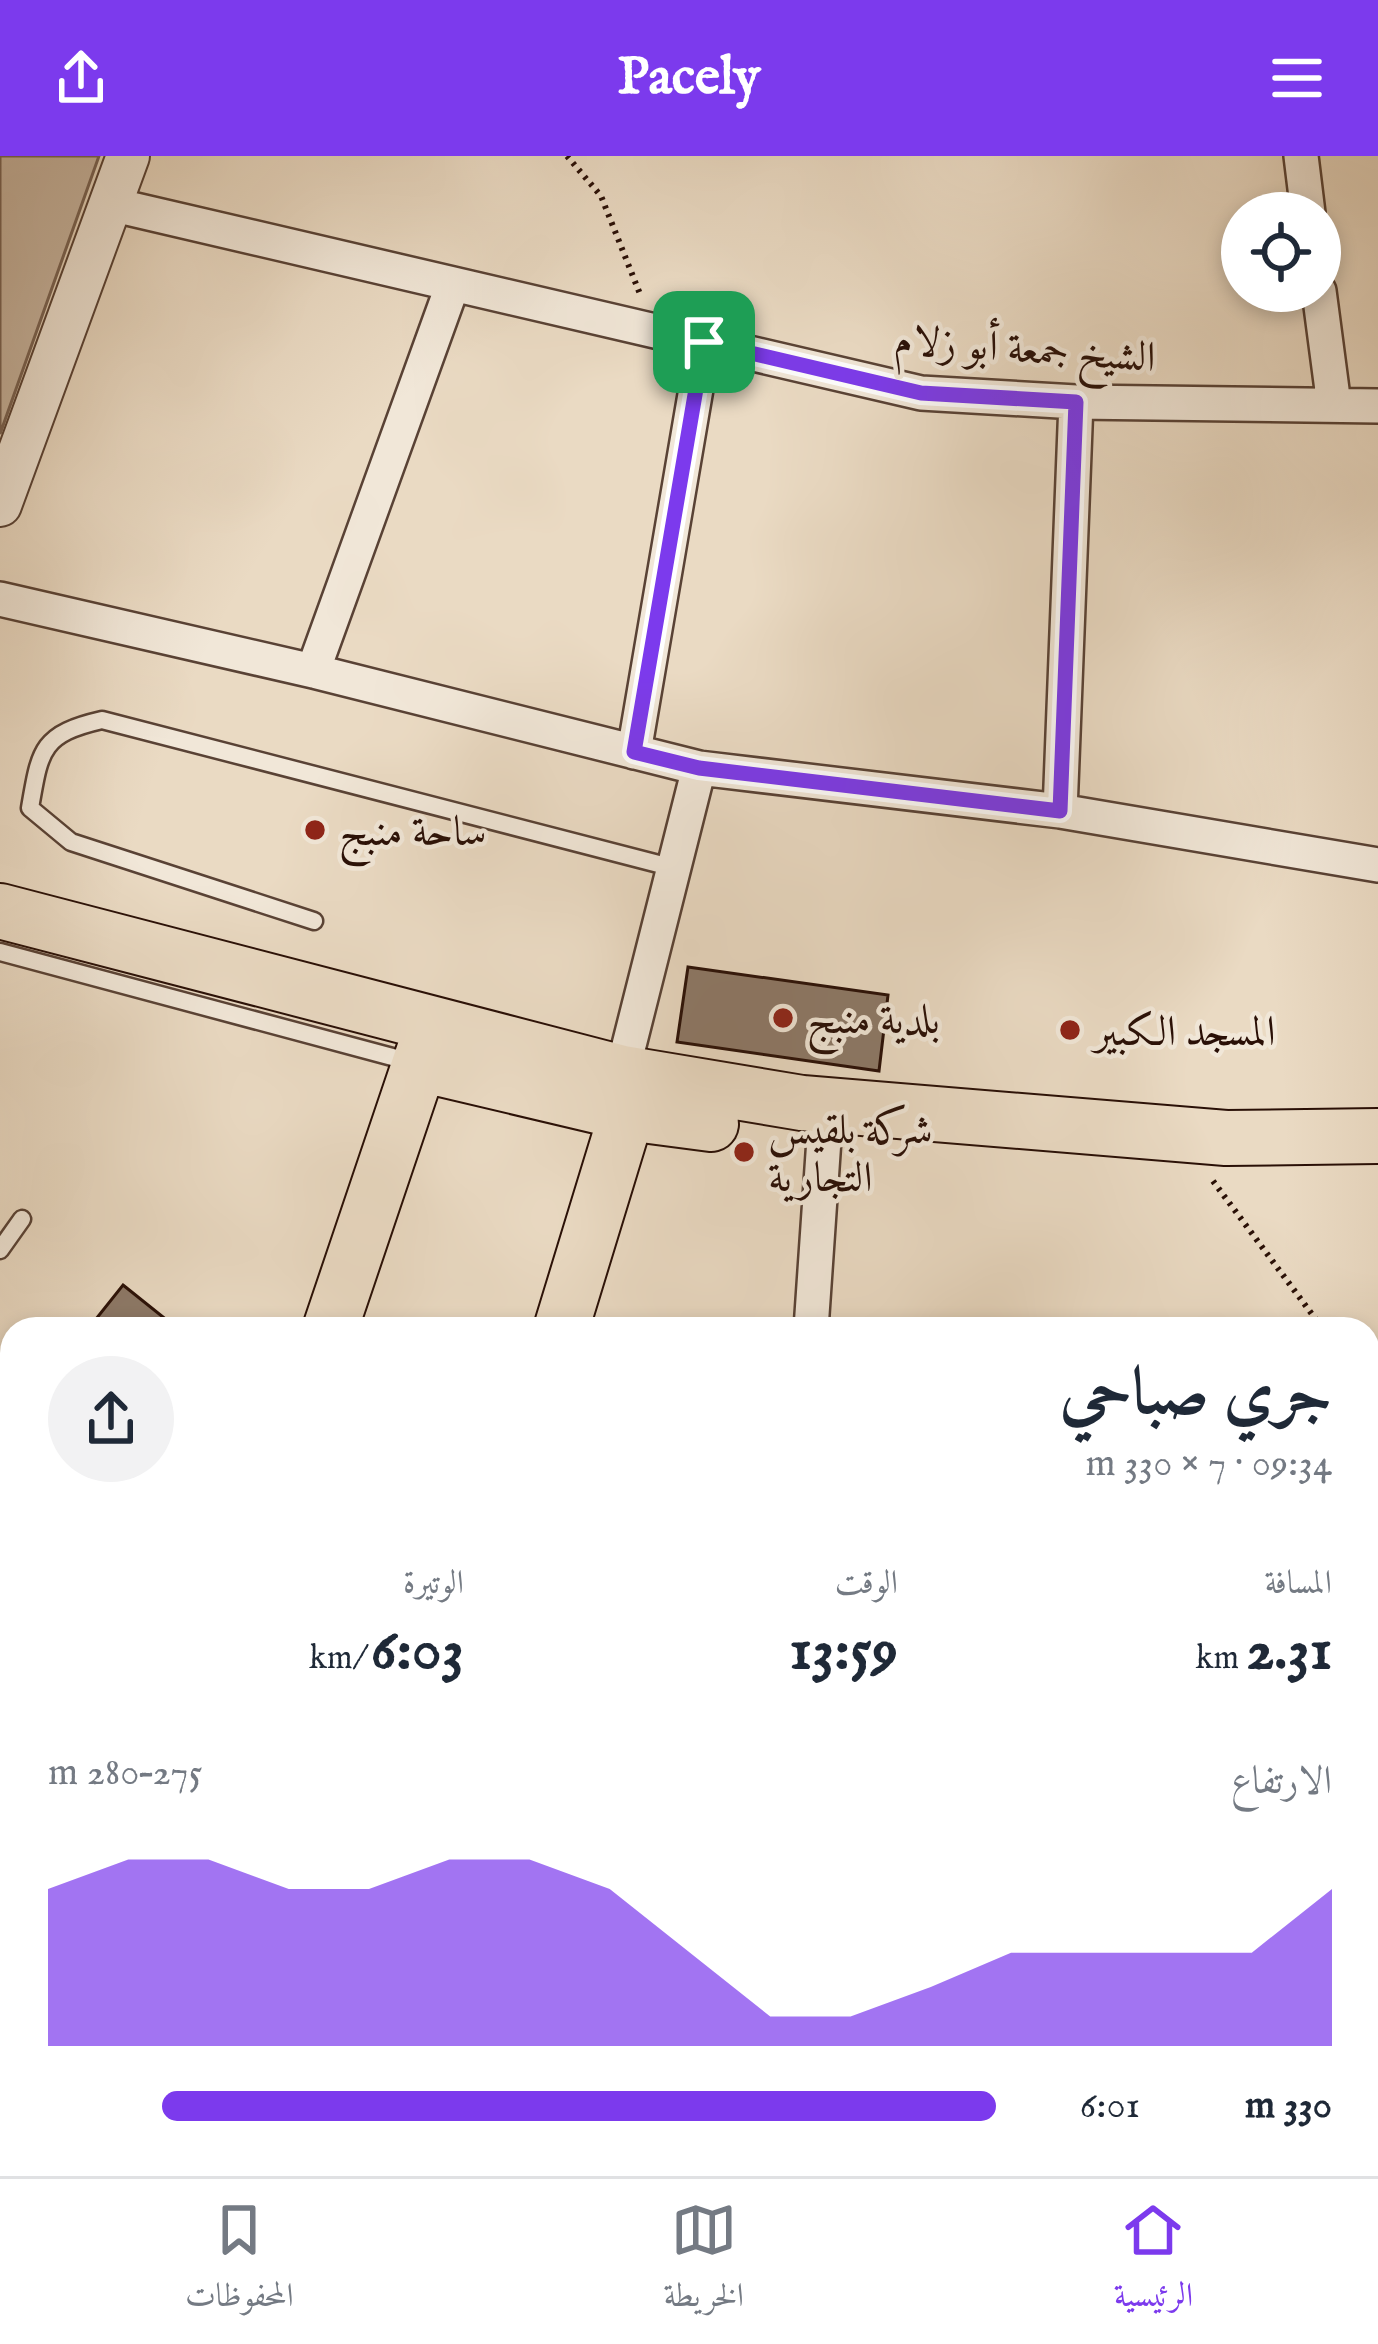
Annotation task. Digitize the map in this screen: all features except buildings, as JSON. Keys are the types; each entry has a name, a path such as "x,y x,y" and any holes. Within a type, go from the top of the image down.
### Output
{"main road":[{"path":"0,911 426,1045 824,1139 1239,1172 1378,1166"},
{"path":"335,1317 426,1045"},
{"path":"625,1093 1226,1138 1378,1136"},
{"path":"564,1317 625,1093"}],"street":[{"path":"0,506 128,156"},
{"path":"1301,156 1305,192"},
{"name":"الشيخ جمعة أبو زلام","path":"110,204 921,393 1076,402 1378,406"},
{"path":"313,671 453,284"},
{"path":"1322,312 1334,405"},
{"path":"634,752 704,342"},
{"path":"1060,811 1076,402"},
{"path":"0,599 699,768 1060,811 1378,865"},
{"path":"625,1093 699,768"},
{"path":"812,1317 824,1139"}],"lane":[{"path":"314,921 71,842 30,808 38,759 65,728 103,720 674,868"},
{"path":"0,952 426,1045"},
{"path":"0,1250 22,1220"}],"path":[{"path":"567,156 602,196 655,331"},
{"path":"1203,1168 1314,1317"}],"shaded area":[{"path":"0,156 99,156 0,434"}],"place":[{"name":"ساحة منبج","path":"315,830"},
{"name":"بلدية منبج","path":"783,1018"},
{"name":"المسجد الكبير","path":"1070,1030"},
{"name":"شركة بلقيس التجارية","path":"744,1152"}],"route":[{"path":"704,342 921,393 1076,402 1060,811 699,768 634,752 704,342"}]}
